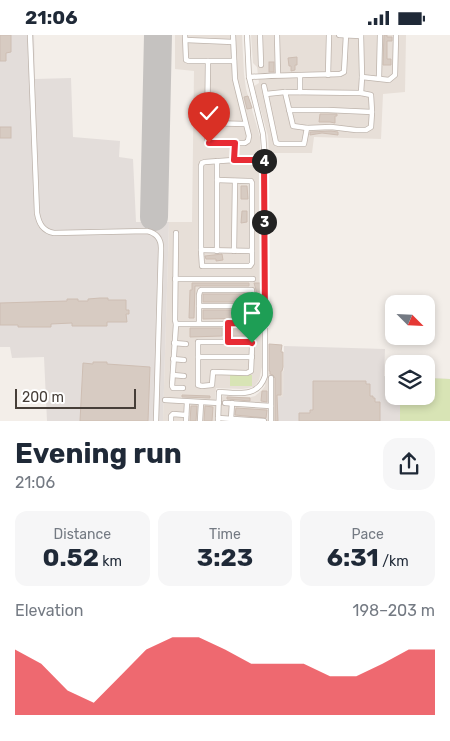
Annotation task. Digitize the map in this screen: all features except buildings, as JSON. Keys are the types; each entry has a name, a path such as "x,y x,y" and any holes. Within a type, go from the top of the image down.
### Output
{"street":[{"path":"30,35 37,213 40,223 46,230 54,233 147,231 156,234 161,241 156,421"},
{"path":"208,61 207,140 209,143 245,143 249,137 235,79 233,35"},
{"path":"247,35 249,77 263,134 265,376 257,389 249,392 220,392 218,419 264,421"},
{"path":"260,35 261,65"},
{"path":"278,35 278,75"},
{"path":"328,35 328,75"},
{"path":"339,35 361,35 361,93"},
{"path":"249,77 340,75 344,72 346,35"},
{"path":"379,78 380,35"},
{"path":"362,77 389,80 394,75 396,35"},
{"path":"233,42 186,37 186,59 189,61 234,61"},
{"path":"300,76 300,92"},
{"path":"264,86 276,143 279,145 304,144 307,128"},
{"path":"266,95 285,92 300,92 361,93 371,95 371,127 366,130 356,130 293,126 285,92"},
{"path":"289,110 372,112"},
{"path":"207,123 245,123"},
{"path":"234,160 235,143"},
{"path":"218,180 251,181 252,183 252,263 250,266 203,267 202,265 201,166 202,163 217,161 264,160"},
{"path":"217,161 218,251"},
{"path":"234,251 235,181"},
{"path":"176,233 175,319 177,323 172,386 173,388 183,389"},
{"path":"201,251 252,251"},
{"path":"175,279 253,279"},
{"path":"199,323 201,290 252,290 253,324"},
{"path":"199,306 253,306"},
{"path":"177,323 265,324"},
{"path":"228,323 228,342"},
{"path":"198,342 228,342 250,342 252,346 251,372 214,372 212,385 198,385 198,342"},
{"path":"174,343 186,344"},
{"path":"198,357 252,357"},
{"path":"174,359 184,360"},
{"path":"173,375 184,376"},
{"path":"271,378 271,421"},
{"path":"165,400 218,403"},
{"path":"171,421 171,416 173,415 186,418 188,402"},
{"path":"200,421 201,403"},
{"path":"226,403 271,406"},
{"path":"231,419 232,403"}],"shaded area":[{"path":"0,35 34,35 35,79 71,78 73,137 120,141 119,157 133,159 136,222 169,222 163,421 47,421 44,357 12,358 10,347 0,347"},
{"path":"175,35 242,35 246,89 260,137 262,367 259,380 254,387 242,389 216,388 215,400 219,400 223,396 255,396 265,386 267,371 284,371 283,397 278,397 278,421 163,421 169,222 192,222 194,71 175,69"},
{"path":"251,35 406,35 405,92 383,94 381,139 314,137 312,153 269,153 268,136 254,86 259,83 257,67 253,63"},
{"path":"284,346 385,349 385,405 435,405 435,378 450,379 450,421 278,421 278,397 283,397"}],"green space":[{"path":"230,374 252,375 252,386 230,386"},
{"path":"435,378 450,379 450,421 400,421 400,405 435,405"}],"runway":[{"path":"154,217 158,35"}],"route":[{"path":"209,143 235,143 234,160 264,160 265,324 228,323 228,342 252,343"}]}
